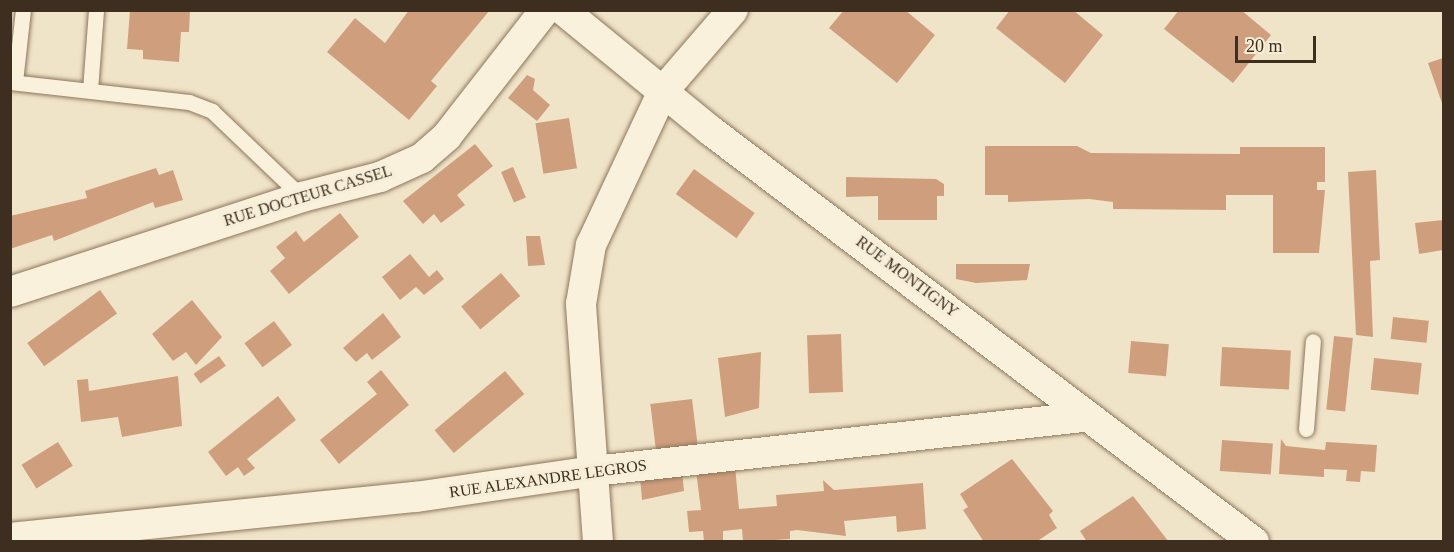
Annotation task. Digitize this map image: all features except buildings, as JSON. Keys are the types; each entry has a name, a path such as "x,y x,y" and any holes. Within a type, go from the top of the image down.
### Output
{"street":[{"name":"RUE DOCTEUR CASSEL","path":"10,292 302,197 380,177 422,158 447,136 545,10"},
{"name":"RUE MONTIGNY","path":"563,10 663,91 1032,370 1084,417 1254,542"},
{"path":"598,542 581,304 591,245 628,157 663,91 733,10"},
{"name":"RUE ALEXANDRE LEGROS","path":"10,538 139,533 594,471 1084,417"}],"lane":[{"path":"23,10 13,82 189,102 212,111 302,197"},
{"path":"90,90 96,10"},
{"path":"1306,429 1313,341"}]}
